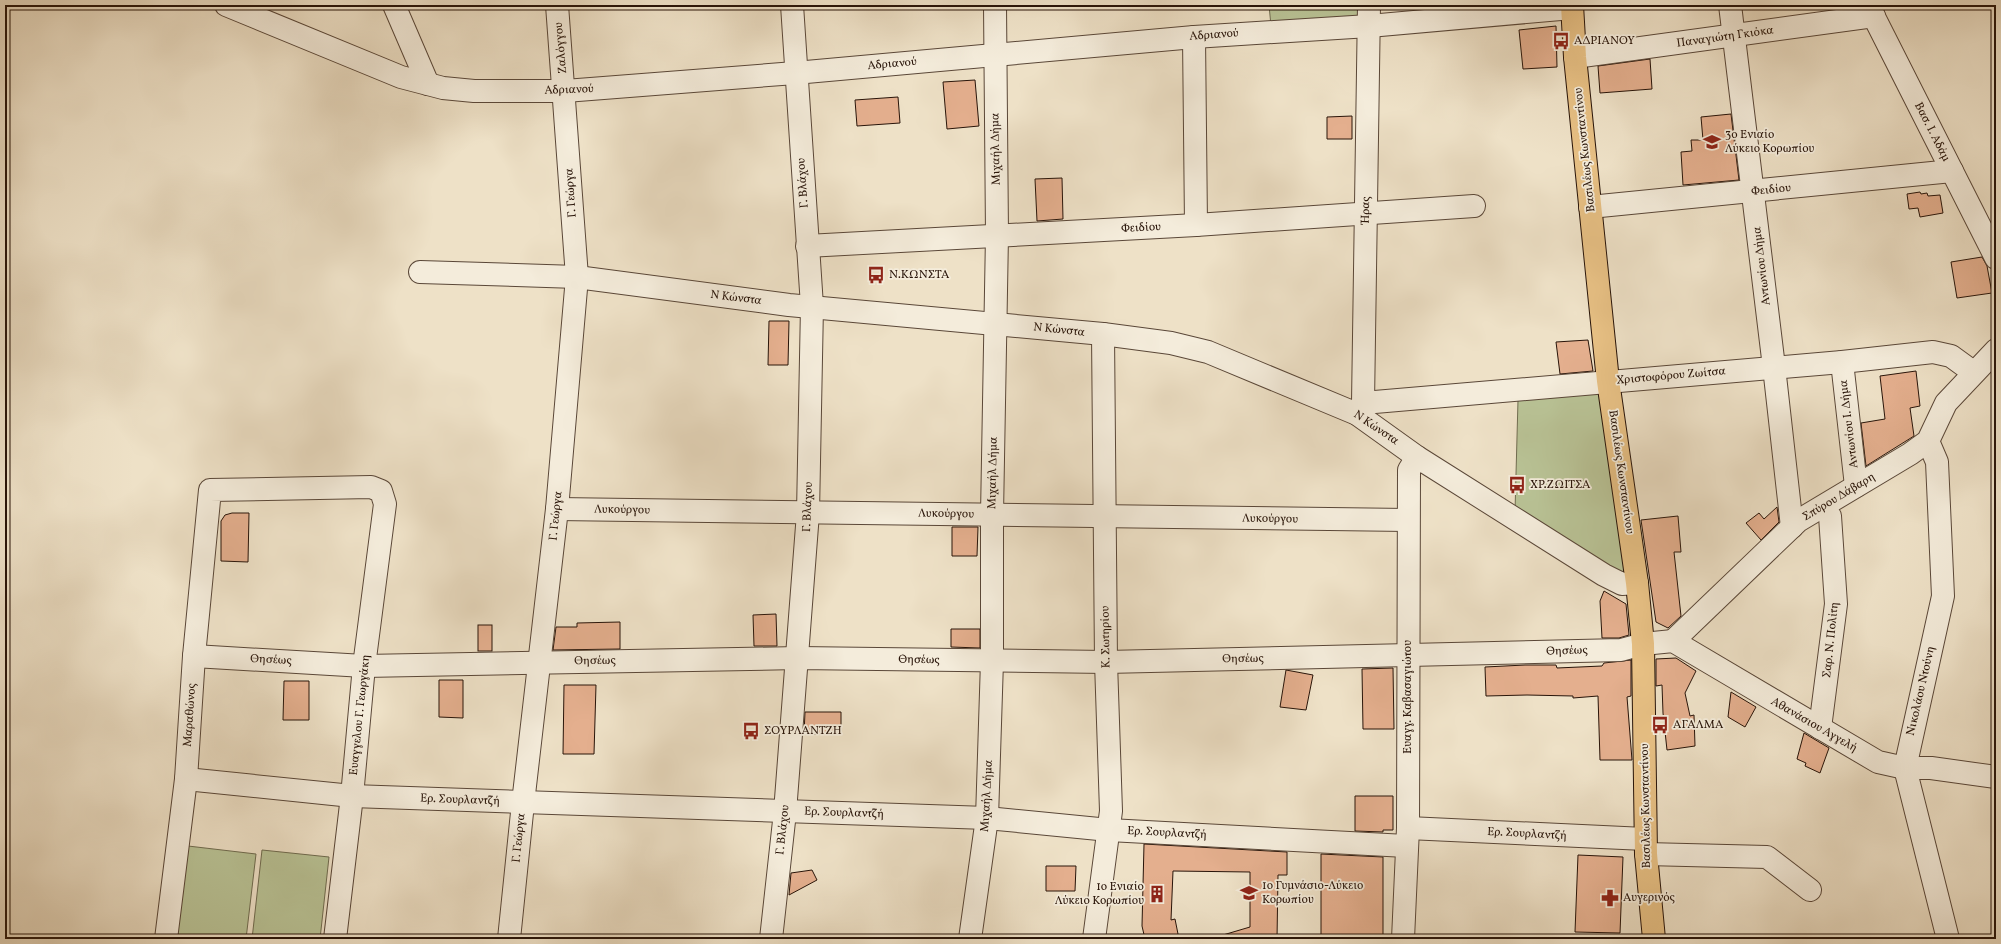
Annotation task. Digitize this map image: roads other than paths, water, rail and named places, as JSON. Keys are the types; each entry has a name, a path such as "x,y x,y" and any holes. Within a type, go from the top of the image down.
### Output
{"main road":[{"name":"Βασιλέως Κωνσταντίνου","path":"1572,6 1575,57 1608,381 1637,583 1643,644 1645,846 1654,939"}],"street":[{"name":"Αδριανού","path":"226,5 401,77 444,88 474,91 565,91 795,73 1194,37 1369,15 1572,6"},
{"path":"394,5 428,84"},
{"name":"Ζαλόγγου","path":"557,5 565,91"},
{"name":"Γ. Βλάχου","path":"771,939 786,812 808,513 812,306 795,73 792,5"},
{"name":"Μιχαήλ Δήμα","path":"970,939 987,818 992,661 992,515 997,234 994,54 995,5"},
{"name":"Αντωνίου Δήμα","path":"1730,5 1792,527"},
{"name":"Παναγιώτη Γκιόκα","path":"1575,57 1734,36 1871,11"},
{"name":"Βασ. Ι. Αδάμ","path":"1871,11 1996,258"},
{"name":"Ήρας","path":"1360,408 1366,213 1369,15"},
{"path":"1194,37 1196,225"},
{"name":"Γ. Γεώργα","path":"509,939 557,509 577,277 565,91"},
{"name":"Φειδίου","path":"1590,207 1753,192 1952,171"},
{"name":"Φειδίου","path":"807,246 997,234 1196,225 1474,206"},
{"name":"Ν Κώνστα","path":"420,272 577,277 812,306 1103,334 1171,343 1208,352 1360,408 1417,457 1604,575 1622,584 1637,583"},
{"name":"Κ. Σωτηρίου","path":"1094,939 1111,811 1106,662 1103,334"},
{"name":"Σπύρου Δάβαρη","path":"1673,641 1798,521 1910,454 1928,441 1946,403 1973,372 1996,350"},
{"name":"Χριστοφόρου Ζωίτσα","path":"1360,408 1608,381 1842,362 1933,352 1951,356 1973,372"},
{"name":"Αντωνίου Ι. Δήμα","path":"1842,362 1856,486"},
{"name":"Νικολάου Ντούνη","path":"1928,441 1937,462 1942,596 1905,768 1948,939"},
{"name":"Ευαγγ. Καβασαγιώτου","path":"1403,939 1407,837 1409,470 1417,457"},
{"name":"Μαραθώνος","path":"166,939 186,779 194,656 210,490 371,487 381,491"},
{"name":"Ευαγγελου Γ. Γεωργάκη","path":"335,939 352,796 364,666 385,504 381,491"},
{"name":"Σαρ. Ν. Πολίτη","path":"1820,728 1836,604 1830,516 1823,507"},
{"name":"Λυκούργου","path":"557,509 1408,520"},
{"path":"1643,644 1673,641"},
{"name":"Αθανάσιου Αγγελή","path":"1673,641 1878,762 1905,768 1932,768 1996,777"},
{"name":"Θησέως","path":"194,656 364,666 540,661 798,658 1106,662 1621,650 1643,644"},
{"name":"Ερ. Σουρλαντζή","path":"186,779 352,796 987,818 1109,830 1407,837 1645,846 1767,857 1810,890"}],"place":[{"name":"ΑΔΡΙΑΝΟΥ","path":"1561,41"},
{"name":"3ο Ενιαίο Λύκειο Κορωπίου","path":"1712,142"},
{"name":"Ν.ΚΩΝΣΤΑ","path":"876,275"},
{"name":"ΧΡ.ΖΩΙΤΣΑ","path":"1517,485"},
{"name":"ΑΓΑΛΜΑ","path":"1660,725"},
{"name":"ΣΟΥΡΛΑΝΤΖΗ","path":"751,731"},
{"name":"1ο Γυμνάσιο-Λύκειο Κορωπίου","path":"1249,893"},
{"name":"1ο Ενιαίο Λύκειο Κορωπίου","path":"1157,894"},
{"name":"Αυγερινός","path":"1610,898"}]}
